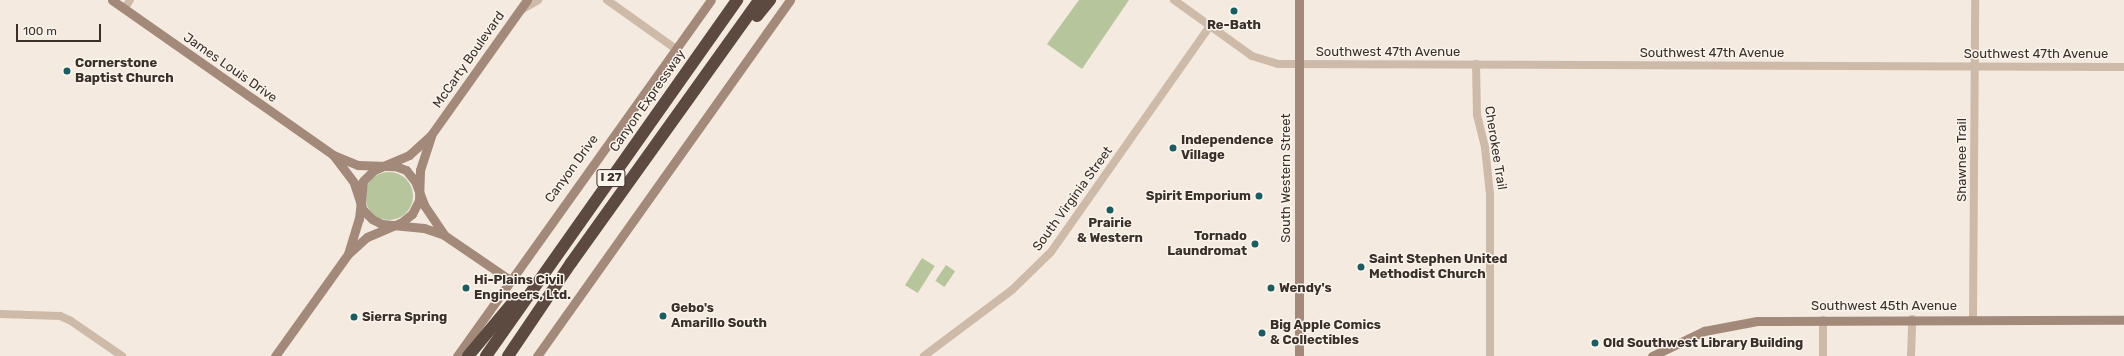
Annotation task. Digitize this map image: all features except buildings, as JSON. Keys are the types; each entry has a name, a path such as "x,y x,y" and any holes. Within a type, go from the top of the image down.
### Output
{"highway":[{"name":"Canyon Expressway","path":"486,356 737,0"},
{"name":"I 27","path":"508,356 544,308 570,263 759,0"},
{"path":"704,77 713,72 770,0"},
{"path":"468,356 525,290 566,235 575,229"},
{"path":"519,356 541,320 544,308"}],"main road":[{"name":"James Louis Drive","path":"112,0 333,155 358,165 387,166 406,170 419,189 424,205 444,235"},
{"name":"McCarty Boulevard","path":"348,254 359,219 361,187 368,174 410,155 431,135 527,0"},
{"name":"Canyon Drive","path":"457,356 711,0"},
{"path":"537,356 790,0"},
{"name":"South Western Street","path":"1299,0 1299,356"},
{"name":"McCarty Boulevard","path":"348,254 367,237 412,214 419,200 420,170 431,135"},
{"name":"James Louis Drive","path":"333,155 354,183 360,201 372,219 392,225 424,228 444,235 510,280"},
{"path":"275,356 348,254"},
{"name":"Southwest 45th Avenue","path":"1652,356 1688,337 1734,324 1823,320 1912,319 2124,320"}],"street":[{"path":"125,8 130,0"},
{"path":"520,10 523,0"},
{"path":"520,10 538,0"},
{"path":"607,0 676,49"},
{"name":"Southwest 47th Avenue","path":"1174,0 1260,60 1299,64 2124,67"},
{"name":"Shawnee Trail","path":"1973,319 1975,0"},
{"name":"South Virginia Street","path":"924,356 1012,290 1051,252 1210,26"},
{"name":"Cherokee Trail","path":"1476,64 1477,115 1485,148 1490,194 1490,356"},
{"path":"0,314 60,316 71,320 122,356"},
{"path":"1911,356 1912,319"},
{"path":"1823,320 1823,356"}],"green space":[{"path":"1079,0 1129,0 1082,69 1047,44"},
{"path":"384,172 394,172 403,176 409,182 413,191 413,201 409,210 403,216 394,220 384,220 375,216 369,210 365,201 365,191 369,182 375,176"},
{"path":"922,258 935,266 918,293 905,285"},
{"path":"946,265 955,271 944,287 935,281"}],"place":[{"name":"Re-Bath","path":"1234,11"},
{"name":"Cornerstone Baptist Church","path":"67,71"},
{"name":"Independence Village","path":"1173,148"},
{"name":"Spirit Emporium","path":"1259,196"},
{"name":"Prairie & Western","path":"1110,210"},
{"name":"Tornado Laundromat","path":"1255,244"},
{"name":"Saint Stephen United Methodist Church","path":"1361,267"},
{"name":"Hi-Plains Civil Engineers, Ltd.","path":"466,288"},
{"name":"Wendy's","path":"1271,288"},
{"name":"Gebo's Amarillo South","path":"663,316"},
{"name":"Sierra Spring","path":"354,317"},
{"name":"Big Apple Comics & Collectibles","path":"1262,333"},
{"name":"Old Southwest Library Building","path":"1595,343"}]}
